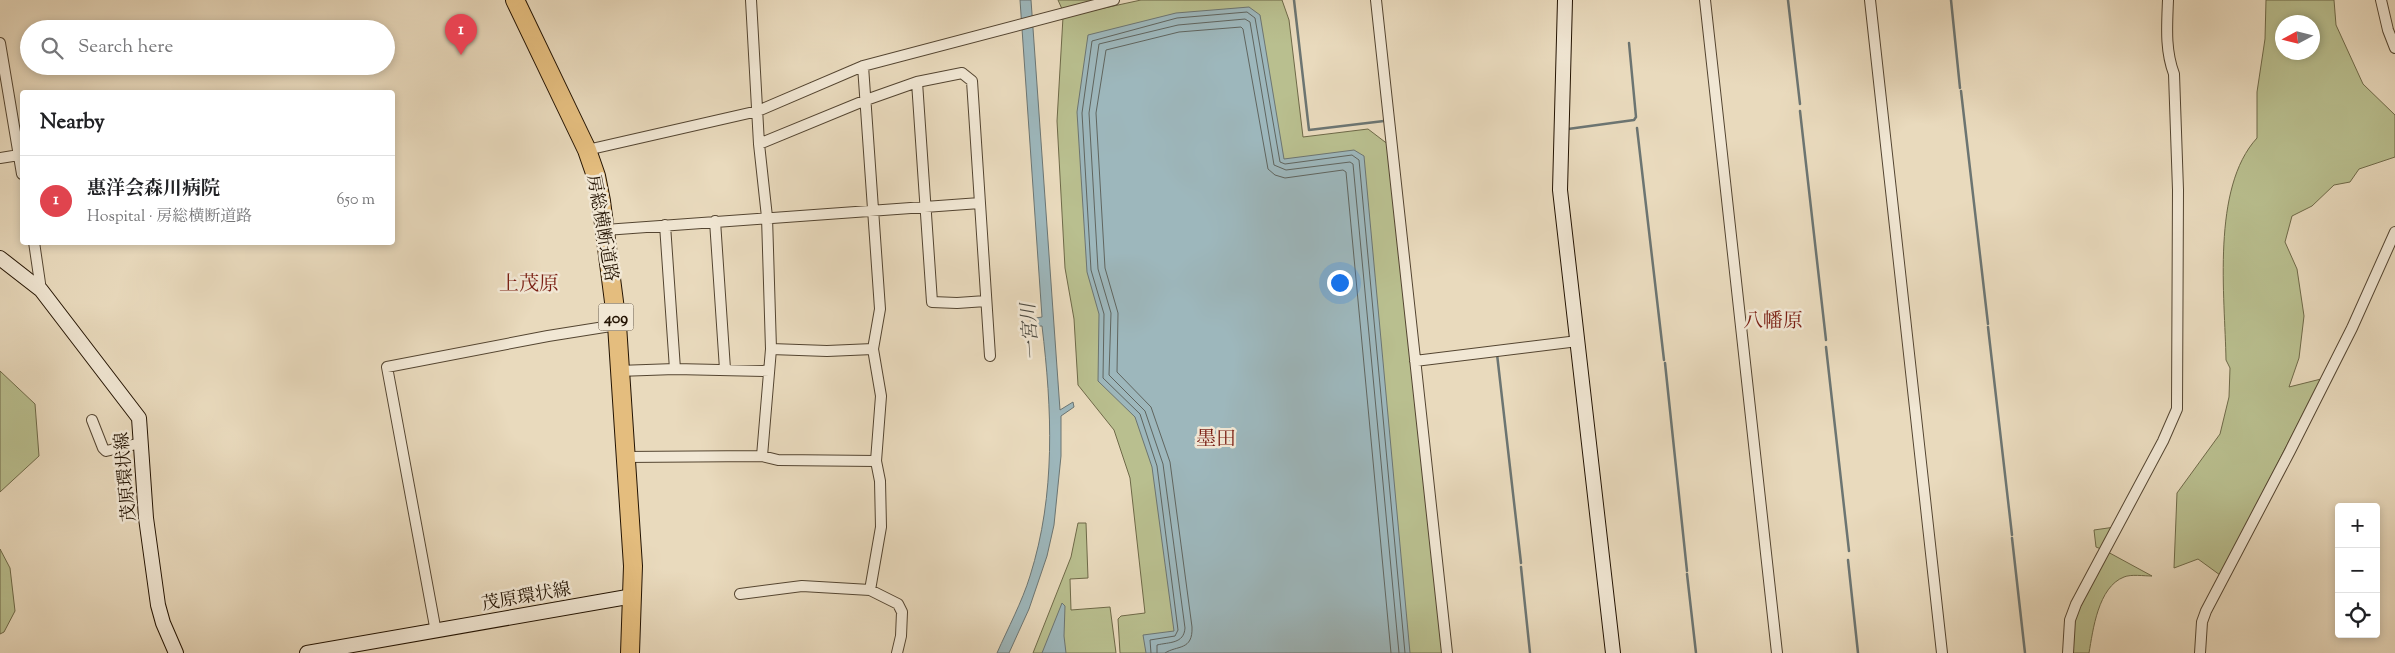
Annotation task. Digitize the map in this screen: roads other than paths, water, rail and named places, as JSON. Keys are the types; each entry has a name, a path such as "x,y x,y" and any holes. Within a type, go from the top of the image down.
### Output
{"highway":[{"name":"房総横断道路","path":"515,0 586,150 596,176 605,230 616,325 633,596 630,653"}],"main road":[{"path":"1565,0 1560,190 1613,653"},
{"name":"茂原環状線","path":"0,258 41,290 137,413 146,518 158,605 166,632 176,653"},
{"name":"茂原環状線","path":"307,653 436,632 633,596"}],"street":[{"path":"752,0 759,144 767,217 771,349 762,456"},
{"path":"586,150 758,111 863,66 1114,0"},
{"path":"1376,0 1447,653"},
{"path":"1705,0 1777,653"},
{"path":"1870,0 1942,653"},
{"path":"2068,653 2070,620 2076,604 2163,441 2177,409 2178,190 2174,74 2168,57 2167,42 2168,0"},
{"path":"2382,0 2388,30 2395,48"},
{"path":"0,43 20,161"},
{"path":"863,66 880,309 873,349 881,396 876,461 880,481 881,527 870,590"},
{"path":"759,144 866,100 918,82 962,73 972,82 990,356"},
{"path":"918,82 932,302 986,301"},
{"path":"0,158 19,155"},
{"path":"605,230 980,203"},
{"path":"715,221 725,369"},
{"path":"665,225 675,368"},
{"path":"2200,653 2201,630 2206,611 2352,328 2395,232"},
{"path":"34,245 41,290"},
{"path":"436,632 387,367 616,325"},
{"path":"1415,361 1578,341"},
{"path":"771,349 826,351 873,349"},
{"path":"618,371 675,368 769,371"},
{"path":"92,420 106,451 141,444"},
{"path":"624,457 762,456 778,460 876,461"},
{"path":"740,594 802,586 870,590 898,604 902,612 901,636 896,653"}],"water":[{"name":"一宮川","path":"1020,0 1031,0 1060,410 1073,402 1074,407 1061,416 1061,456 1054,525 1047,556 1029,609 1009,653 997,653 1030,576 1044,514 1050,451 1048,389 1042,326 1031,326 1030,319 1042,317"},
{"path":"1249,7 1260,15 1284,159 1354,150 1364,156 1410,653 1146,653 1143,635 1174,631 1152,467 1135,417 1098,381 1099,314 1087,272 1077,112 1088,35 1176,13"},
{"path":"1062,603 1065,606 1064,636 1066,653 1042,653"}],"waterway":[{"path":"1294,0 1309,130 1384,120"},
{"path":"1788,0 1800,104"},
{"path":"1951,0 1960,88"},
{"path":"1568,129 1634,120 1636,117 1629,43"},
{"path":"1961,91 1988,324"},
{"path":"1800,111 1826,340"},
{"path":"1637,128 1664,360"},
{"path":"1988,327 2012,535"},
{"path":"1826,347 1849,551"},
{"path":"1497,354 1521,563"},
{"path":"1665,363 1687,571"},
{"path":"2012,538 2025,653"},
{"path":"1848,560 1858,653"},
{"path":"1521,567 1530,653"},
{"path":"1687,574 1696,653"}],"place":[{"name":"惠洋会森川病院","path":"461,55"}],"district":[{"name":"上茂原","path":"529,283"},
{"name":"八幡原","path":"1773,320"},
{"name":"墨田","path":"1216,438"}]}
